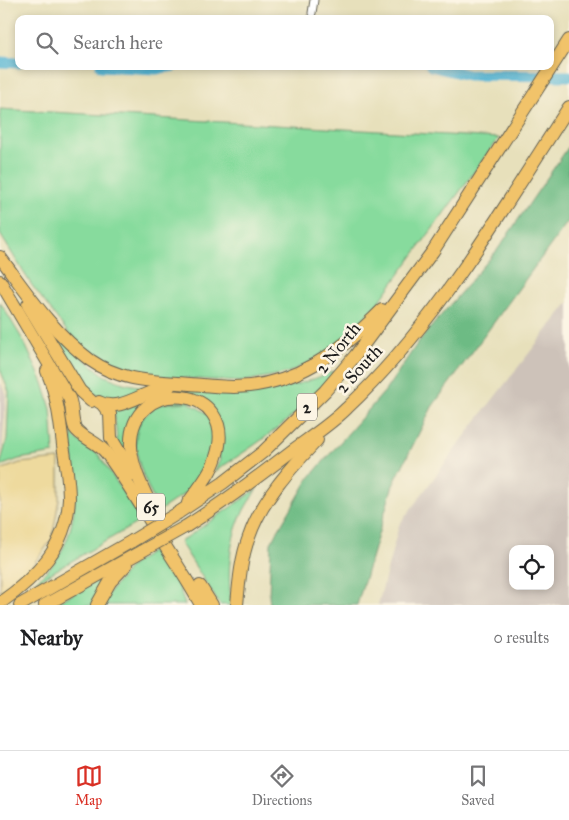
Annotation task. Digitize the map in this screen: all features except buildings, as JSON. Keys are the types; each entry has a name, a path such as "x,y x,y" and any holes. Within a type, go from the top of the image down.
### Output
{"highway":[{"name":"2 North","path":"554,63 569,40"},
{"name":"2 North","path":"20,605 132,541 223,483 257,456 325,391 355,356 414,279 550,70"},
{"name":"2 South","path":"45,605 185,527 254,481 346,409 387,366 441,300 569,107"},
{"path":"0,258 59,331 75,347 113,373 140,380 232,387 251,386 285,379 322,361 356,336 414,279"},
{"name":"65","path":"0,258 80,391 110,414 110,432 115,446 212,605"},
{"name":"65","path":"0,281 69,398 76,430 95,442 107,453 201,605"},
{"path":"0,603 29,580 50,557 58,543 67,515 68,481 59,412 51,382 32,336"},
{"path":"73,418 77,408 86,402 120,405 165,387 203,385"},
{"path":"154,512 134,462 131,440 135,424 143,410 155,400 170,396 189,398 211,411 216,419 220,434 218,451 211,470 180,512"},
{"path":"237,605 244,551 263,508 299,459 346,409"},
{"path":"97,605 110,582 141,552"},
{"path":"171,555 185,585 190,605"}],"street":[{"path":"312,13 314,0"}],"shaded area":[{"path":"569,302 569,605 378,605 399,525 480,416"},
{"path":"0,381 6,395 2,452 0,457"}],"green space":[{"path":"0,109 499,138 376,306 351,332 321,357 287,373 240,382 144,375 109,363 82,348 72,338 31,284 0,234"},
{"path":"569,146 569,220 432,407 393,485 357,605 270,605 271,543 309,478 385,391 419,341 498,249"},
{"path":"0,302 24,342 43,383 51,409 54,453 19,459 0,466 7,439 9,392 0,369"},
{"path":"48,329 105,376 123,383 143,387 122,398 110,399 96,395 88,390"},
{"path":"334,371 309,401 279,427 214,472 220,460 206,402 147,402 130,463 117,441 114,408 149,394 180,389 251,391 275,389 299,384"},
{"path":"188,402 208,414 216,435 212,457 198,481 187,492 159,511 140,465 136,440 138,429 143,418 157,404"},
{"path":"71,431 76,439 98,454 142,520 34,583 58,558 71,525 74,509 75,478"},
{"path":"257,489 243,513 231,549 229,582 231,605 220,605 180,542"},
{"path":"160,546 174,571 185,605 102,605 108,594 132,565"},
{"path":"114,571 93,605 53,605"}],"sand":[{"path":"59,459 59,499 52,539 29,570 0,592 0,470 20,463"}],"waterway":[{"path":"0,62 15,63"},
{"path":"447,70 468,75 569,76"}]}
